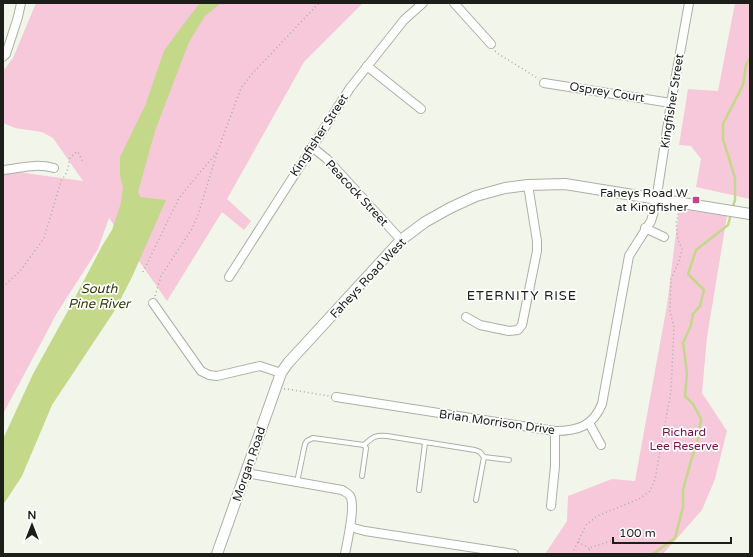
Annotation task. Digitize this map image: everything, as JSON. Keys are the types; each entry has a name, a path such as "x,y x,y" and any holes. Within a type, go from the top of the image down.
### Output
{"street":[{"path":"3,57 6,54 22,3"},
{"name":"Kingfisher Street","path":"229,277 350,88 404,20 423,3"},
{"path":"454,3 491,44"},
{"name":"Kingfisher Street","path":"656,199 689,3"},
{"path":"367,66 421,109"},
{"name":"Osprey Court","path":"544,83 671,103"},
{"name":"Peacock Street","path":"312,147 327,159 401,240"},
{"path":"3,170 42,165 54,168"},
{"path":"466,317 480,326 509,331 518,330 522,325 537,251 537,241 528,184"},
{"name":"Faheys Road West","path":"282,373 288,363 401,240 431,219 476,196 504,188 528,184 565,184 748,214"},
{"path":"601,445 589,423 594,418 602,404 629,256 653,215 656,199"},
{"path":"645,228 664,237"},
{"path":"153,303 201,371 217,376 260,366 282,373"},
{"name":"Morgan Road","path":"217,554 282,373"},
{"name":"Brian Morrison Drive","path":"336,397 555,431 574,430 589,423"},
{"path":"551,506 555,466 555,431"},
{"path":"246,473 342,490 347,493 351,497 352,502 350,527 345,554"},
{"path":"350,527 365,531 514,554"}],"lane":[{"path":"297,483 305,444 313,438 364,445 376,435 475,450 484,456 509,460"},
{"path":"418,490 425,443"},
{"path":"362,476 366,448 364,445"},
{"path":"476,500 484,456"}],"path":[{"path":"153,303 161,276 192,229 218,150 241,88 251,75 319,3"},
{"path":"491,44 497,54 544,83"},
{"path":"143,272 179,198 218,150"},
{"path":"3,287 21,270 44,238 61,181 67,172 70,158 78,152 83,162"},
{"path":"572,554 586,525 597,516 639,499 650,491 654,479 671,391 674,326 670,312 671,279 679,261 682,249 678,240 676,223 679,209"},
{"path":"282,390 287,389 336,397"},
{"path":"578,542 589,548 614,540"},
{"path":"589,548 590,554"}],"green space":[{"path":"36,3 363,3 304,62 227,199 251,221 244,230 222,212 167,301 109,218 98,249 57,313 3,414 3,170 83,181 53,138 42,132 15,128 3,123 3,71 13,58"},
{"path":"735,3 750,3 750,199 696,187 701,159 691,146 679,145 688,89 718,91"},
{"name":"Richard Lee Reserve","path":"679,209 727,216 707,337 702,393 727,431 715,479 702,510 663,554 545,554 567,521 568,496 612,479 635,481 667,305"}],"water":[{"name":"South Pine River","path":"200,3 221,3 205,16 189,42 155,131 138,192 140,197 166,200 132,277 115,310 52,405 22,476 3,505 3,439 33,374 112,230 121,203 123,187 120,176 120,157 145,106 164,51"}],"waterway":[{"path":"732,209 735,200 735,178 723,139 723,124 743,85 746,65 750,58"},
{"path":"653,554 675,538 683,507 683,490 692,457 697,445 701,419 693,404 685,396 687,373 683,343 691,325 693,314 700,306 704,290 688,274 696,250 728,225 731,214"}],"place":[{"name":"Faheys Road W at Kingfisher","path":"696,200"}],"district":[{"name":"ETERNITY RISE","path":"522,295"}]}
